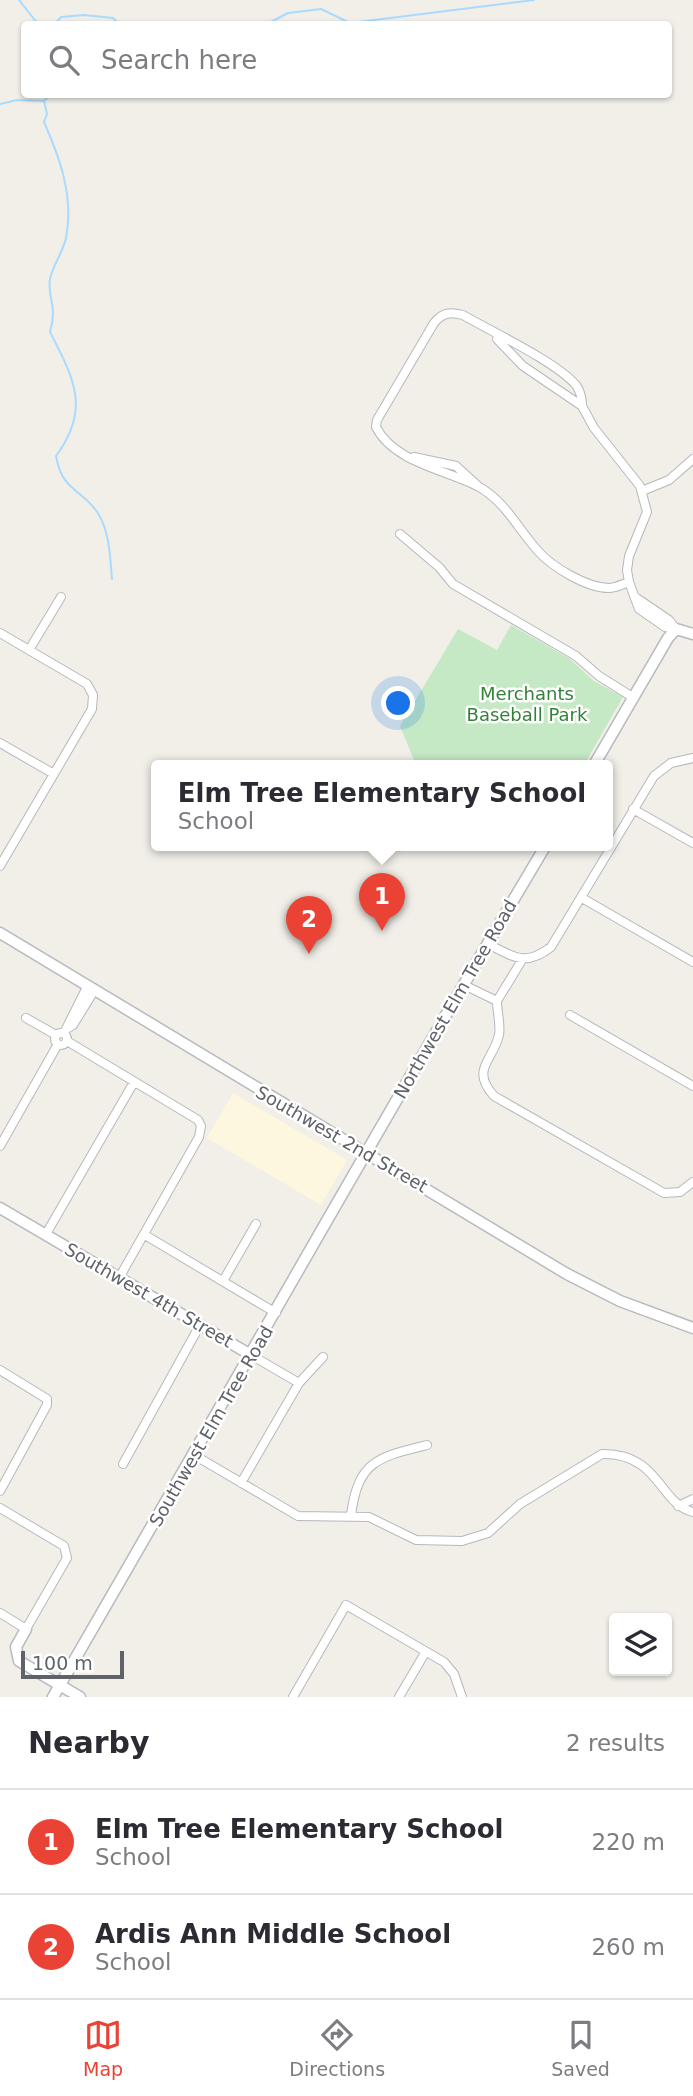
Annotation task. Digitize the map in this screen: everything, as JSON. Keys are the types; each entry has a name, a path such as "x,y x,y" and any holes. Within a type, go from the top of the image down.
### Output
{"street":[{"path":"629,582 609,588 588,583 566,570 540,554 513,516 456,466 437,459 412,457 389,444 376,427 377,420 441,315 463,315 575,385 594,428 642,491 647,512 629,556 627,570 635,597 669,620 676,629 693,634"},
{"path":"490,331 523,366 582,406"},
{"path":"642,491 669,481 693,458"},
{"path":"400,534 439,567 453,584 576,656 599,676 634,698"},
{"path":"29,650 61,597"},
{"path":"597,760 676,629"},
{"path":"0,633 87,684 93,695 92,709 0,865"},
{"path":"0,743 54,774"},
{"path":"613,843 654,776 683,759 693,758"},
{"path":"633,809 693,844"},
{"name":"Northwest Elm Tree Road","path":"366,1154 542,851"},
{"path":"488,944 522,960 538,957 551,947 608,851"},
{"path":"582,898 693,962"},
{"name":"Southwest 2nd Street","path":"0,933 604,1294 693,1328"},
{"path":"522,960 497,1001 498,1037 483,1070 487,1087 494,1096 664,1193 680,1192 693,1182"},
{"path":"464,985 497,1001"},
{"path":"0,1146 63,1036 68,1022 90,989"},
{"path":"570,1015 693,1086"},
{"path":"26,1018 63,1036 198,1120 201,1126 200,1137 119,1278"},
{"path":"46,1234 134,1082"},
{"name":"Southwest Elm Tree Road","path":"53,1697 366,1154"},
{"name":"Southwest 4th Street","path":"0,1208 299,1383"},
{"path":"223,1281 256,1224"},
{"path":"145,1235 276,1313"},
{"path":"123,1464 200,1325"},
{"path":"241,1483 299,1383 323,1357"},
{"path":"0,1370 47,1399 47,1405 0,1491"},
{"path":"351,1515 359,1477 387,1455 427,1445"},
{"path":"194,1455 298,1516 369,1517 416,1540 463,1541 488,1533 520,1504 603,1454 617,1454 650,1471 678,1506 693,1512"},
{"path":"678,1506 693,1499"},
{"path":"0,1508 64,1546 67,1558 16,1647 19,1661 80,1697"},
{"path":"293,1697 346,1605 444,1662 454,1674 462,1697"},
{"path":"0,1614 26,1629"},
{"path":"400,1697 425,1653"}],"shaded area":[{"path":"233,1093 347,1160 321,1205 207,1138"}],"green space":[{"name":"Merchants Baseball Park","path":"511,625 570,659 594,681 623,697 587,760 414,760 400,726 458,629 497,650"}],"waterway":[{"path":"19,0 36,21"},
{"path":"366,21 534,0"},
{"path":"273,21 288,13 321,9 346,21"},
{"path":"58,21 61,17 84,15 113,18 116,21"},
{"path":"0,104 17,100 44,101 47,98"},
{"path":"44,101 47,114 44,122 64,178 68,208 66,238 50,279 53,309 50,332 72,379 76,409 67,439 56,456 63,477 87,500 103,522 109,546 112,579"}],"place":[{"name":"Elm Tree Elementary School","path":"382,931"},
{"name":"Ardis Ann Middle School","path":"309,954"}]}
